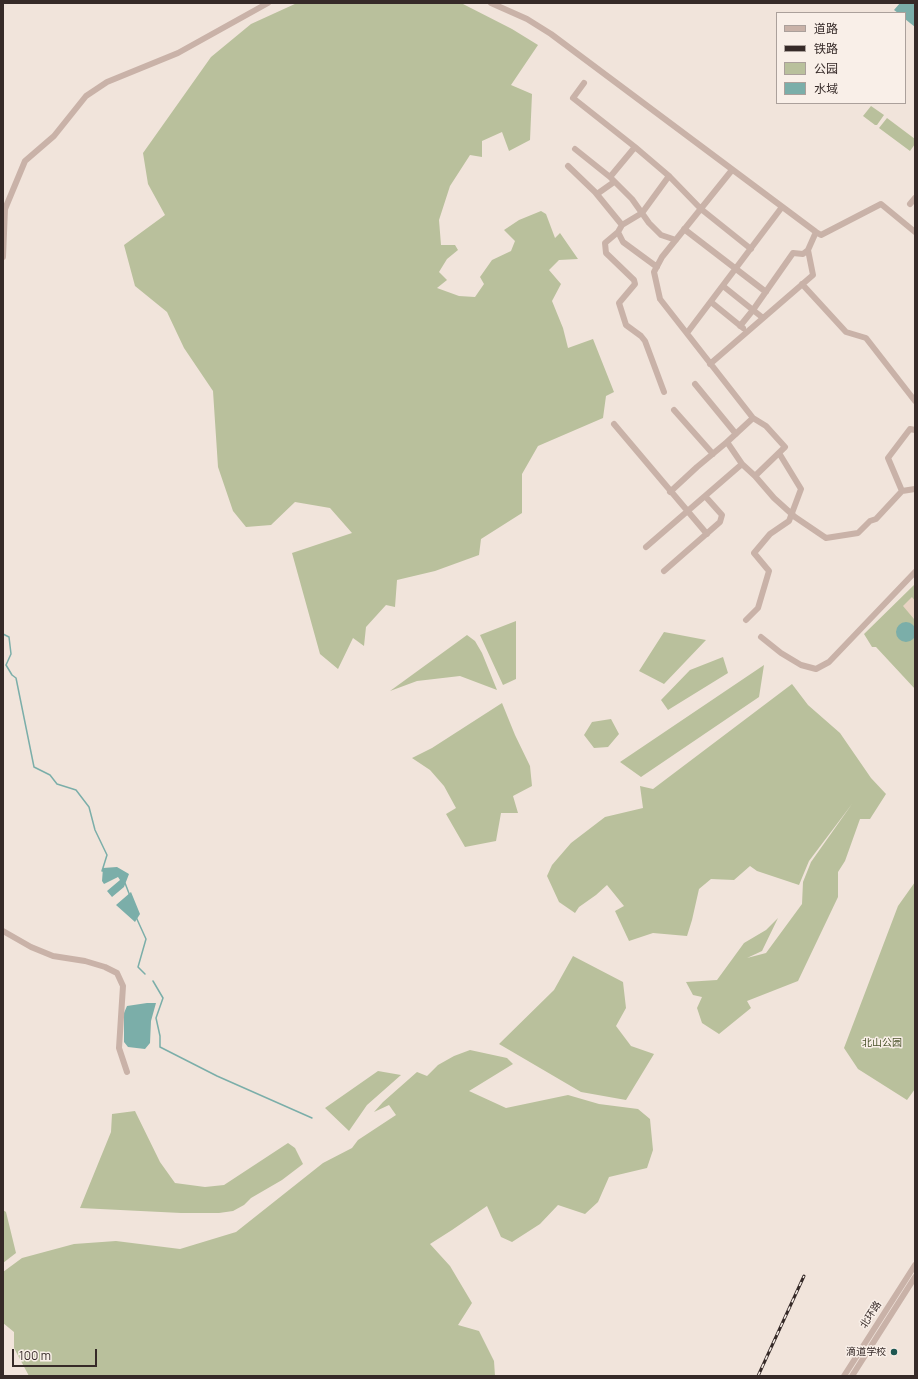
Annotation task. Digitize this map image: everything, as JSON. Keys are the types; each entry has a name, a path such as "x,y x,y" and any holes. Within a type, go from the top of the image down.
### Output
{"street":[{"path":"3,257 5,210 25,161 54,136 86,96 107,82 178,53 268,3"},
{"path":"491,3 527,19 551,34 821,235 881,204 915,232"},
{"path":"584,82 573,98 635,146 669,176 701,209 751,249"},
{"path":"597,194 612,179 635,146"},
{"path":"575,149 612,179 632,199 649,224 661,235 676,240"},
{"path":"568,166 597,194 622,225"},
{"path":"732,170 662,257 654,272 660,299 753,418 766,426 785,447 754,476"},
{"path":"664,392 644,341 641,336 626,325 619,303 635,284 634,280 606,254 605,243 618,232 622,225 642,213 669,176"},
{"path":"910,204 915,198"},
{"path":"687,333 782,207"},
{"path":"684,229 735,270 766,292"},
{"path":"618,232 623,242 657,267"},
{"path":"740,326 754,310 793,253 803,254 808,250 816,232"},
{"path":"710,364 813,275 808,250"},
{"path":"802,284 846,332 866,338 915,401"},
{"path":"723,286 764,318"},
{"path":"711,302 747,332"},
{"path":"695,384 736,434"},
{"path":"674,410 713,454"},
{"path":"670,492 753,418"},
{"path":"614,424 707,534"},
{"path":"902,491 888,458 910,429 915,430"},
{"path":"727,442 742,464 774,498 792,514 826,538 858,533 870,521 876,519 902,491 915,489"},
{"path":"746,620 758,608 768,571 754,553 770,534 789,521 801,489 779,453"},
{"path":"646,547 742,464"},
{"path":"664,571 720,522 722,515 705,496"},
{"path":"761,637 781,653 801,665 816,669 829,662 915,572"},
{"path":"3,932 31,947 53,956 85,961 105,967 117,973 123,986 120,1048 127,1072"},
{"name":"北环路","path":"844,1376 915,1265"},
{"path":"852,1376 915,1277"}],"green space":[{"path":"297,3 458,3 463,4 512,29 538,45 511,85 532,94 530,140 509,151 502,132 482,141 482,157 470,155 450,186 439,220 441,245 455,245 458,250 447,259 439,272 447,280 437,288 459,296 475,297 484,284 480,277 492,260 511,251 515,241 504,230 519,220 541,211 546,214 555,238 560,233 578,259 559,260 549,270 561,284 552,301 563,328 568,348 593,339 614,392 606,396 603,418 538,446 522,474 522,513 481,539 479,555 435,571 397,580 395,607 386,605 366,627 364,646 353,638 338,669 320,654 292,553 352,533 330,508 295,502 271,525 246,527 233,511 218,467 213,391 184,348 167,312 135,286 124,245 165,215 148,184 143,153 211,57 251,24"},
{"path":"871,106 884,115 877,125 863,116"},
{"path":"887,118 915,139 915,144 910,151 879,128"},
{"path":"915,584 915,689 876,647 872,647 864,634"},
{"path":"516,621 516,679 503,685 480,635"},
{"path":"664,632 706,640 664,684 639,671"},
{"path":"467,635 475,641 482,653 497,690 460,676 417,681 390,691"},
{"path":"723,657 728,673 668,710 661,700 690,670"},
{"path":"764,665 759,697 641,777 620,762"},
{"path":"792,684 808,705 840,733 871,778 886,794 870,819 860,819 845,861 838,872 838,897 798,981 747,1001 751,1008 719,1034 702,1023 697,1008 702,997 693,995 686,982 717,980 744,943 766,930 778,918 762,951 747,958 766,953 802,904 803,882 811,862 852,804 809,861 799,885 757,871 750,866 734,880 711,879 699,889 687,936 653,933 629,941 615,911 624,906 607,885 579,907 575,913 559,902 547,876 552,865 571,843 605,817 643,808 640,786 653,789"},
{"path":"502,703 530,766 532,786 513,796 518,813 501,813 496,841 465,847 446,814 456,808 444,786 430,770 412,758 432,748"},
{"path":"611,719 619,734 608,747 594,748 584,735 592,722"},
{"name":"北山公园","path":"915,882 915,1089 907,1100 858,1069 844,1048 898,906"},
{"path":"573,956 623,982 626,1008 616,1026 631,1046 654,1054 626,1100 581,1092 499,1044 554,990"},
{"path":"470,1050 507,1058 513,1064 469,1091 506,1108 568,1095 599,1104 638,1109 650,1119 653,1150 647,1168 609,1177 598,1202 585,1214 558,1205 540,1224 512,1242 501,1237 487,1206 430,1244 450,1266 472,1303 458,1325 479,1331 494,1361 495,1376 29,1376 14,1348 14,1332 3,1323 3,1272 22,1258 74,1244 116,1241 180,1249 236,1232 323,1163 352,1148 358,1140 396,1115 389,1105 374,1112 417,1072 427,1076 438,1065 454,1056"},
{"path":"378,1071 401,1075 367,1105 349,1131 325,1108"},
{"path":"135,1111 160,1162 175,1183 205,1187 224,1185 288,1143 295,1148 303,1164 282,1180 251,1198 244,1205 233,1211 219,1213 181,1213 80,1208 111,1132 112,1114"},
{"path":"3,1210 6,1212 16,1253 3,1263"}],"shaded area":[{"path":"912,597 915,601 914,619 903,606"}],"water":[{"path":"900,3 915,3 915,27 906,20 906,12 897,12 894,10"},
{"path":"906,622 913,625 916,632 913,639 906,642 899,639 896,632 899,625"},
{"path":"117,867 129,874 124,887 112,897 107,891 120,880 118,877 104,884 102,881 103,868"},
{"path":"131,892 140,914 135,922 116,905"},
{"path":"156,1003 151,1021 150,1043 145,1049 128,1047 124,1042 124,1013 127,1006"}],"waterway":[{"path":"3,634 9,637 11,654 6,665 12,675 16,678 34,767 50,775 57,784 76,790 89,807 95,830 107,855 102,871 104,871"},
{"path":"125,883 130,896"},
{"path":"136,917 146,939 138,967 145,974"},
{"path":"153,981 163,998 156,1018 160,1036 160,1047 217,1076 312,1118"}],"railway":[{"path":"758,1376 804,1276"}],"place":[{"name":"滴道学校","path":"894,1352"}]}
